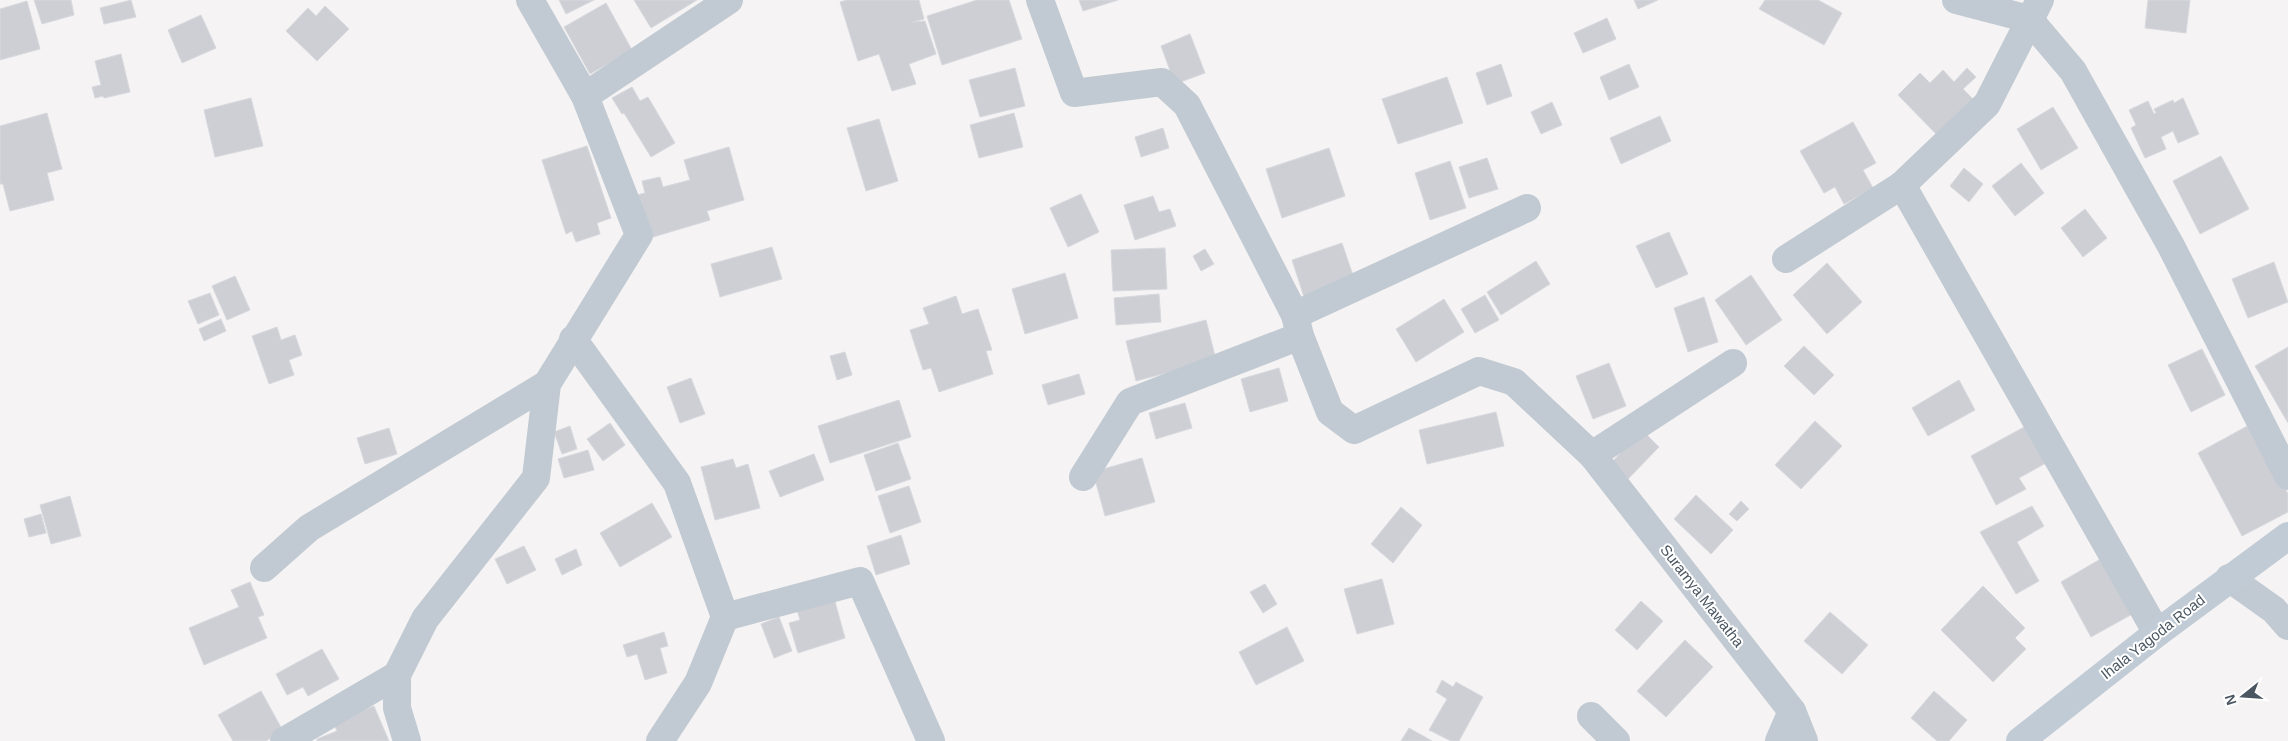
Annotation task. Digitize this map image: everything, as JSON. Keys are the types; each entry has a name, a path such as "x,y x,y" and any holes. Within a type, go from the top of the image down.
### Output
{"street":[{"path":"407,741 397,708 398,675 424,619 536,478 547,384 573,339 639,235 585,96 530,0"},
{"path":"585,96 729,0"},
{"path":"1040,0 1074,93 1162,82 1187,105 1298,326"},
{"path":"1956,0 2034,9"},
{"path":"1786,259 1902,185 1987,104 2034,9"},
{"path":"2034,9 2073,71 2170,246 2288,476"},
{"path":"1902,185 2157,633"},
{"path":"1083,477 1130,402 1298,326 1527,208"},
{"name":"Suramya Mawatha","path":"1298,326 1330,412 1354,430 1479,371 1514,382 1592,455 1792,711 1804,741"},
{"path":"573,339 676,483 725,616 698,683 660,741"},
{"path":"1592,455 1733,363"},
{"path":"264,568 309,528 547,384"},
{"name":"Ihala Yagoda Road","path":"2020,741 2157,633 2288,536"},
{"path":"2229,578 2274,610 2288,626"},
{"path":"725,616 860,581 931,741"},
{"path":"284,741 398,675"},
{"path":"1779,741 1792,711"},
{"path":"1591,716 1616,741"}],"building":[{"path":"34,0 71,0 74,15 42,24"},
{"path":"131,0 136,17 104,24 100,8"},
{"path":"559,0 594,0 566,14"},
{"path":"634,0 697,0 651,28"},
{"path":"847,0 919,0 924,19 913,22 925,21 936,54 909,64 916,84 892,91 879,54 858,61 840,2"},
{"path":"977,0 1009,0 1022,39 942,65 927,16"},
{"path":"1079,0 1118,0 1083,11"},
{"path":"1634,0 1658,0 1638,9"},
{"path":"1765,0 1818,0 1842,13 1824,45 1759,9"},
{"path":"2148,0 2190,0 2186,33 2145,28"},
{"path":"27,1 40,49 0,60 0,9"},
{"path":"606,3 632,50 590,74 564,27"},
{"path":"325,6 349,29 317,61 286,31 308,8 316,16"},
{"path":"201,15 216,48 182,63 168,30"},
{"path":"1607,18 1616,39 1583,53 1574,33"},
{"path":"1190,34 1205,73 1175,84 1161,46"},
{"path":"121,54 130,92 104,98 103,96 95,98 92,87 101,85 95,61"},
{"path":"1501,64 1512,96 1487,105 1476,73"},
{"path":"1629,64 1639,87 1609,100 1600,77"},
{"path":"1015,68 1025,106 980,117 969,80"},
{"path":"1967,68 1976,77 1963,89 1976,102 1939,137 1898,95 1920,73 1930,83 1943,70 1954,82"},
{"path":"1447,77 1463,123 1398,144 1382,99"},
{"path":"632,87 640,101 648,97 675,143 651,157 624,113 622,114 612,98"},
{"path":"251,98 263,146 215,157 204,110"},
{"path":"2183,98 2199,134 2178,143 2173,131 2161,137 2166,149 2145,158 2131,128 2136,125 2129,110 2148,101 2154,114 2156,113 2154,109 2173,100 2174,103"},
{"path":"1552,102 1562,125 1541,134 1531,112"},
{"path":"2053,107 2078,148 2041,170 2017,129"},
{"path":"47,113 62,169 47,173 54,200 10,211 3,184 0,184 0,126"},
{"path":"1014,113 1023,147 979,158 970,125"},
{"path":"1660,116 1671,141 1621,164 1610,138"},
{"path":"879,119 898,181 866,191 847,128"},
{"path":"1853,122 1876,163 1863,170 1873,188 1844,204 1835,187 1824,193 1800,151"},
{"path":"1163,128 1169,148 1141,157 1135,137"},
{"path":"587,146 611,218 597,223 600,234 576,242 572,231 566,234 542,160"},
{"path":"729,147 744,200 707,211 710,220 650,238 637,195 645,193 642,181 660,177 663,187 690,180 684,160"},
{"path":"1329,148 1345,196 1282,218 1266,169"},
{"path":"2221,156 2249,209 2200,234 2173,181"},
{"path":"1487,158 1498,189 1469,198 1459,167"},
{"path":"1450,161 1466,208 1430,220 1415,173"},
{"path":"2021,163 2044,193 2015,216 1992,186"},
{"path":"1964,168 1983,184 1969,202 1950,186"},
{"path":"1081,194 1099,232 1068,247 1050,208"},
{"path":"1153,196 1159,212 1170,209 1176,226 1135,240 1124,205"},
{"path":"2085,209 2107,238 2083,257 2061,228"},
{"path":"1669,232 1688,274 1656,288 1636,246"},
{"path":"1342,243 1356,284 1305,300 1292,260"},
{"path":"772,247 782,279 720,297 711,264"},
{"path":"1165,248 1167,289 1113,291 1111,250"},
{"path":"1205,249 1214,264 1201,271 1193,256"},
{"path":"1536,261 1550,284 1501,315 1487,292"},
{"path":"2274,262 2288,302 2248,318 2232,279"},
{"path":"1827,263 1862,302 1827,334 1793,295"},
{"path":"1065,273 1078,318 1025,334 1012,289"},
{"path":"1751,275 1782,320 1746,345 1715,300"},
{"path":"235,276 250,310 227,320 212,286"},
{"path":"210,293 219,315 198,324 188,301"},
{"path":"1159,294 1161,322 1116,325 1114,298"},
{"path":"1485,295 1499,320 1475,333 1461,309"},
{"path":"956,296 962,314 978,309 992,350 986,351 993,374 939,392 931,368 923,370 910,330 929,324 923,308"},
{"path":"1704,297 1718,342 1688,352 1674,308"},
{"path":"1444,299 1464,332 1416,362 1396,329"},
{"path":"221,319 226,331 204,341 199,329"},
{"path":"1206,320 1216,360 1136,381 1126,341"},
{"path":"277,327 281,340 295,335 302,355 289,360 294,375 269,384 252,336"},
{"path":"1804,346 1834,375 1814,395 1784,366"},
{"path":"2288,347 2288,423 2255,366"},
{"path":"2202,349 2225,395 2191,412 2168,365"},
{"path":"845,352 852,375 837,380 830,356"},
{"path":"1609,363 1626,406 1593,419 1576,376"},
{"path":"1279,368 1288,401 1250,412 1241,379"},
{"path":"1079,374 1085,394 1048,405 1042,385"},
{"path":"691,378 705,414 680,423 667,387"},
{"path":"1959,380 1975,410 1928,436 1912,408"},
{"path":"899,400 911,437 830,463 818,426"},
{"path":"1185,403 1192,428 1156,439 1149,413"},
{"path":"1496,412 1504,446 1427,464 1419,430"},
{"path":"1815,421 1842,446 1801,489 1775,465"},
{"path":"610,423 625,445 603,461 587,439"},
{"path":"2251,424 2288,494 2288,512 2242,536 2198,453"},
{"path":"570,426 577,449 562,454 554,432"},
{"path":"2026,426 2046,463 2019,478 2026,489 1996,505 1971,456"},
{"path":"389,428 397,454 365,464 357,438"},
{"path":"1642,430 1659,447 1628,479 1611,463"},
{"path":"898,443 911,479 876,491 864,455"},
{"path":"588,450 594,470 564,478 558,459"},
{"path":"814,454 824,480 780,497 769,471"},
{"path":"1142,458 1155,502 1105,516 1093,472"},
{"path":"733,459 736,468 748,464 760,508 715,520 701,467"},
{"path":"909,486 921,522 890,533 878,496"},
{"path":"1696,495 1733,530 1711,554 1674,519"},
{"path":"70,496 81,536 51,544 40,505"},
{"path":"1741,501 1749,509 1737,521 1729,514"},
{"path":"652,503 672,537 620,567 600,533"},
{"path":"2032,506 2044,526 2017,542 2039,581 2016,594 1980,532"},
{"path":"1401,507 1422,525 1393,563 1371,544"},
{"path":"41,514 46,533 29,537 24,519"},
{"path":"901,535 910,564 876,575 867,546"},
{"path":"524,546 536,570 507,584 495,559"},
{"path":"576,549 582,565 562,575 555,559"},
{"path":"2104,557 2136,612 2091,637 2061,582"},
{"path":"1382,579 1394,624 1357,634 1344,589"},
{"path":"250,582 264,615 258,617 267,638 204,665 189,628 239,607 231,590"},
{"path":"1265,584 1277,604 1263,613 1250,592"},
{"path":"1983,586 2025,628 2015,638 2026,649 1993,682 1941,630"},
{"path":"834,598 845,638 798,653 789,623 800,620 797,610"},
{"path":"1641,601 1663,621 1637,650 1615,630"},
{"path":"1830,612 1868,645 1842,674 1804,641"},
{"path":"779,617 792,651 774,658 761,624"},
{"path":"1287,627 1304,661 1256,685 1239,652"},
{"path":"664,632 668,646 660,648 667,673 645,680 637,654 627,657 623,645"},
{"path":"1685,640 1713,667 1666,717 1637,691"},
{"path":"322,649 339,679 308,696 303,687 287,695 276,674"},
{"path":"1442,680 1453,687 1456,682 1483,697 1459,741 1451,741 1429,730 1447,699 1436,692"},
{"path":"261,691 283,731 266,741 233,741 218,715"},
{"path":"1934,691 1967,720 1949,741 1937,741 1911,718"},
{"path":"374,706 389,741 317,741 317,739 337,731 333,722"},
{"path":"1409,728 1432,741 1401,741"}]}
